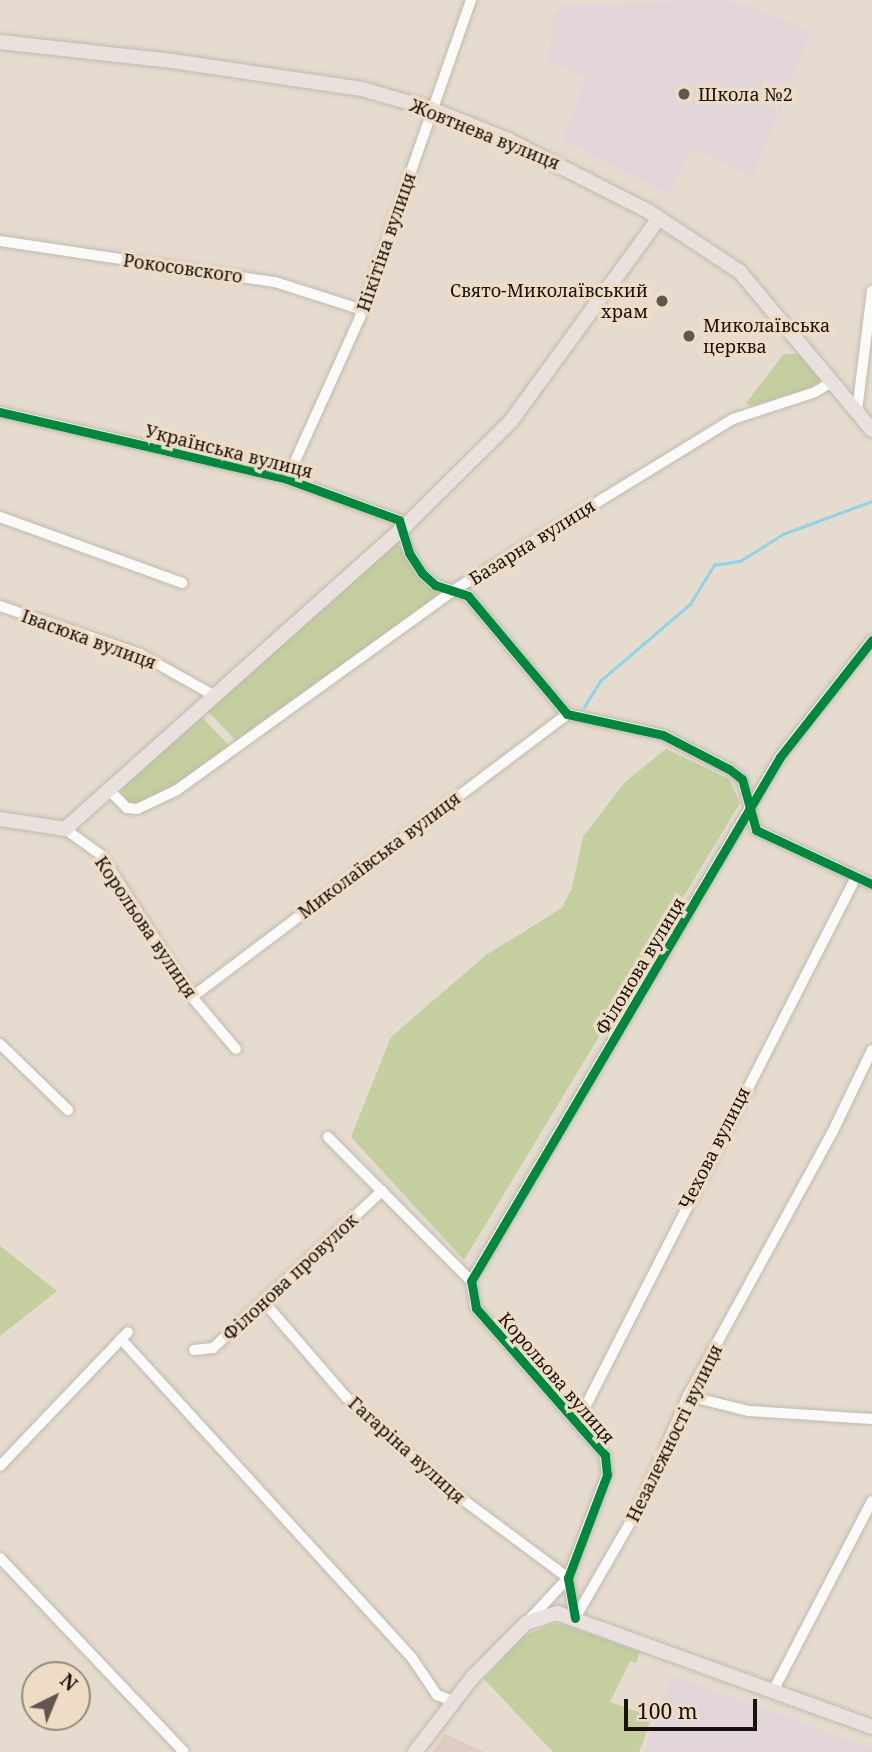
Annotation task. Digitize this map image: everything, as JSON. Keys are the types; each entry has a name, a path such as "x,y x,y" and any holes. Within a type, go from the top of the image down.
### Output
{"main road":[{"name":"Жовтнева вулиця","path":"0,42 172,61 362,89 431,109 577,172 659,218 752,283 872,430"},
{"path":"65,829 111,792 213,695 405,526 511,421 659,218"},
{"name":"Корольова вулиця","path":"0,819 65,829"},
{"path":"415,1752 453,1702 526,1623 547,1614 575,1618 872,1727"}],"street":[{"name":"Нікітіна вулиця","path":"287,479 363,310 471,0"},
{"name":"Рокосовского","path":"0,242 275,282 363,310"},
{"path":"857,411 872,291"},
{"name":"Базарна вулиця","path":"111,792 127,808 137,809 177,790 454,590 733,419 816,393 833,381"},
{"name":"Українська вулиця","path":"0,412 287,479 390,516 405,526"},
{"path":"0,517 182,583"},
{"path":"405,526 404,541 422,573 435,585 468,596 567,714 663,735 729,769 742,779 756,830 872,884"},
{"name":"Івасюка вулиця","path":"0,606 139,654 213,695"},
{"name":"Філонова вулиця","path":"471,1281 780,757 872,640"},
{"name":"Миколаївська вулиця","path":"192,996 567,714"},
{"name":"Корольова вулиця","path":"65,829 101,855 192,996 236,1049"},
{"name":"Чехова вулиця","path":"578,1421 856,877"},
{"path":"0,1044 68,1110"},
{"name":"Незалежності вулиця","path":"575,1618 638,1509 688,1396 867,1073 872,1050"},
{"name":"Корольова вулиця","path":"328,1137 471,1281 476,1308 578,1421 605,1455 607,1475 568,1578"},
{"name":"Філонова провулок","path":"194,1350 213,1348 382,1191"},
{"name":"Гагаріна вулиця","path":"264,1302 308,1357 416,1461 514,1542 568,1578"},
{"path":"0,1466 125,1335 412,1658 437,1695 453,1702"},
{"path":"688,1396 749,1411 872,1419"},
{"path":"773,1691 872,1501"},
{"path":"0,1558 184,1752"},
{"path":"568,1578 575,1618"},
{"path":"526,1623 568,1578"}],"shaded area":[{"name":"Школа №2","path":"721,0 754,7 811,32 753,177 692,149 669,193 563,140 587,78 548,61 554,15 565,5"},
{"path":"672,1676 872,1748 872,1752 645,1752"},
{"path":"445,1734 484,1752 433,1752"}],"green space":[{"path":"784,354 802,354 822,379 818,385 752,406 746,403"},
{"path":"396,543 443,593 238,743 206,709"},
{"path":"200,715 231,748 173,787 136,806 127,803 120,788"},
{"path":"666,749 729,779 740,803 464,1260 351,1137 391,1037 486,955 562,908 572,888 583,837 625,782"},
{"path":"0,1246 57,1291 0,1336"},
{"path":"552,1624 566,1625 640,1652 636,1663 630,1661 610,1702 652,1717 639,1752 553,1752 484,1679 522,1637"}],"waterway":[{"path":"584,707 600,681 690,604 714,565 740,561 783,534 872,501"}],"cycle path":[{"path":"0,412 287,479 399,520 409,553 422,573 435,585 468,596 567,714 663,735 729,769 742,779 756,830 872,884"},
{"path":"575,1618 568,1578 607,1475 605,1455 476,1308 471,1281 780,757 872,640"}],"place":[{"name":"Школа №2","path":"684,94"},
{"name":"Свято-Миколаївський храм","path":"662,301"},
{"name":"Миколаївська церква","path":"689,336"}]}
